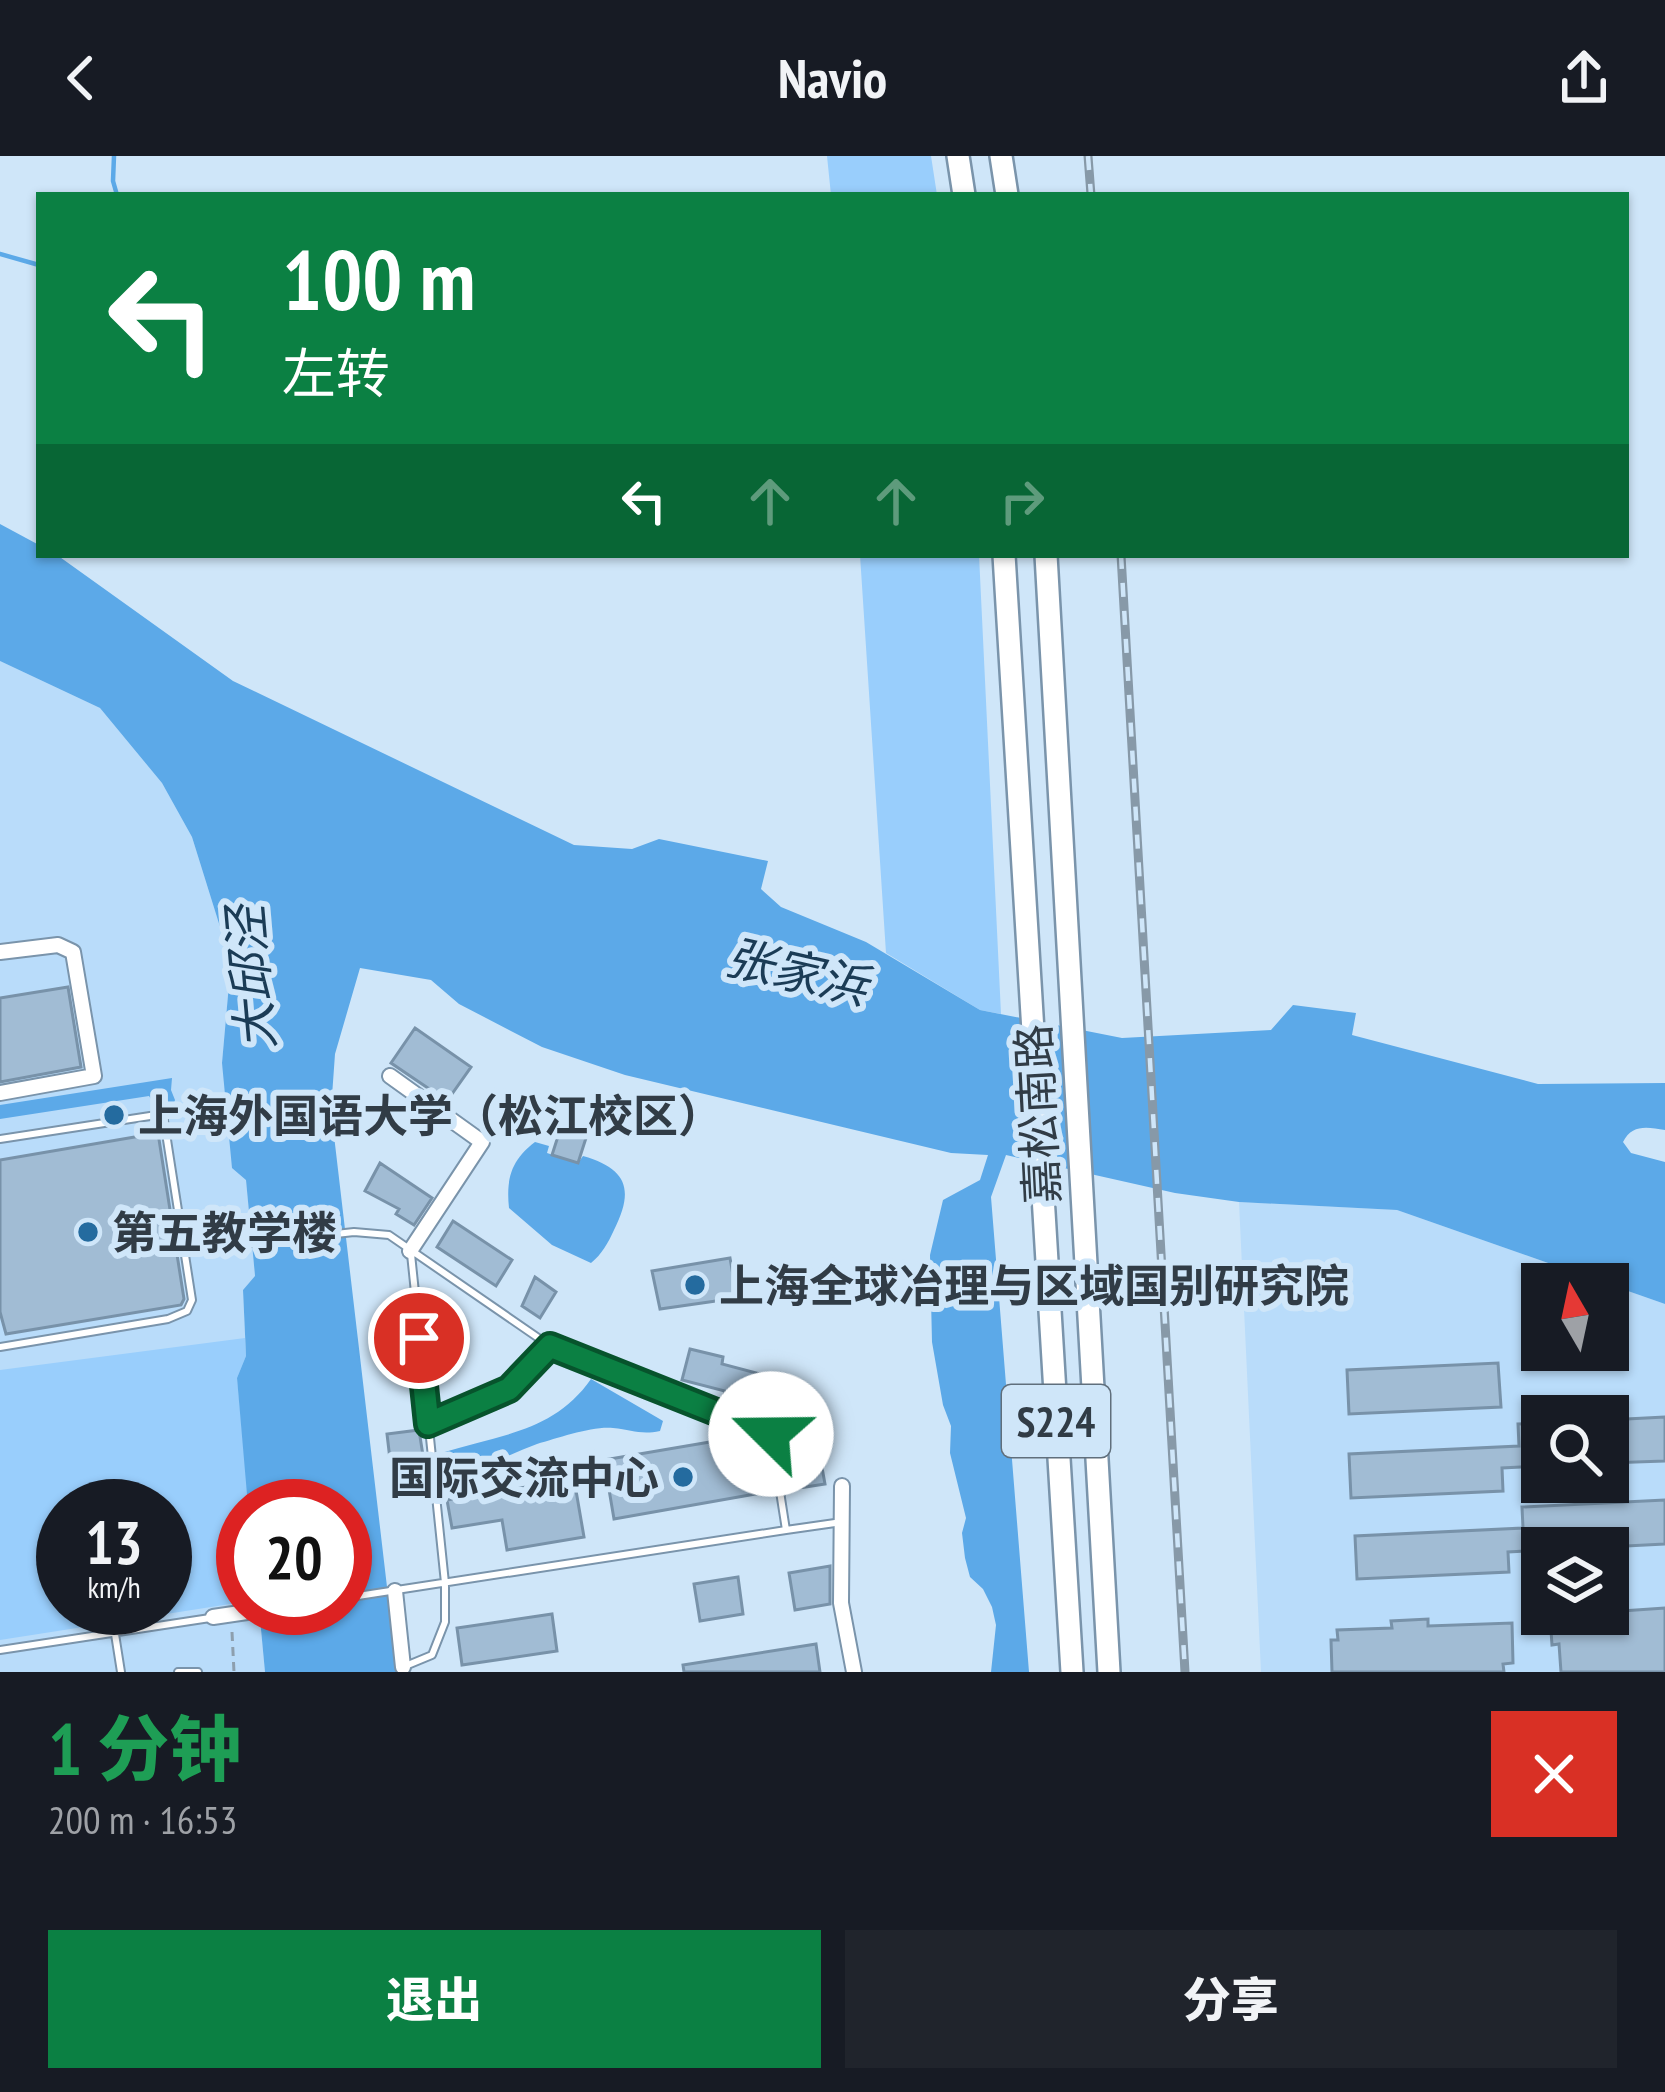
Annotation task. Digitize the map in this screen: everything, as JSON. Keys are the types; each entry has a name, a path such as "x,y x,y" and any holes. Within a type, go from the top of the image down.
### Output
{"main road":[{"path":"958,156 964,192"},
{"path":"1001,156 1007,192"},
{"name":"嘉松南路","path":"1004,558 1072,1672"},
{"name":"嘉松南路","path":"1046,558 1109,1672"}],"street":[{"path":"0,952 58,945 74,952 94,1076 0,1093"},
{"path":"390,1076 482,1142 410,1251"},
{"path":"842,1486 842,1603 854,1672"},
{"path":"394,1592 403,1669"}],"lane":[{"path":"0,1138 163,1114 192,1300 187,1312 168,1319 0,1347"},
{"path":"226,1246 354,1232 388,1235 550,1346 771,1434 786,1531"},
{"path":"403,1669 432,1655 445,1622 445,1583 410,1251"},
{"path":"428,1424 509,1389 550,1346"},
{"path":"372,1595 842,1522"},
{"path":"192,1620 213,1617"},
{"path":"0,1651 102,1635"},
{"path":"115,1635 121,1672"},
{"path":"178,1672 198,1672"}],"path":[{"path":"178,1209 226,1246"},
{"path":"231,1635 234,1672"}],"shaded area":[{"path":"827,156 931,156 937,192 831,192"},
{"path":"860,558 979,558 1001,1014 980,1010 886,953"},
{"name":"上海外国语大学（松江校区）","path":"0,661 100,708 162,783 192,837 221,930 229,984 222,1063 246,1179 255,1277 243,1290 245,1479 216,1479 216,1635 262,1635 265,1672 0,1672"},
{"path":"1239,1202 1397,1210 1548,1263 1521,1263 1521,1371 1629,1371 1629,1291 1665,1304 1665,1672 1261,1672"},
{"path":"245,1338 246,1356 237,1378 246,1479 216,1479 216,1606 192,1610 192,1479 36,1479 36,1634 0,1640 0,1370"}],"water":[{"path":"0,524 36,543 36,558 61,558 233,681 574,845 632,849 659,839 768,861 761,889 781,907 866,942 980,1010 1122,1038 1271,1030 1293,1005 1356,1013 1352,1035 1538,1084 1665,1083 1665,1130 1635,1130 1623,1142 1631,1153 1665,1162 1665,1304 1629,1291 1629,1263 1548,1263 1397,1210 1239,1202 1175,1193 1006,1155 991,1197 1029,1672 991,1672 996,1625 992,1607 970,1577 965,1558 962,1533 966,1518 932,1342 930,1255 943,1200 980,1180 988,1155 951,1153 625,1075 542,1047 459,1004 431,980 360,968 335,1054 331,1110 397,1672 265,1672 262,1635 372,1635 372,1479 246,1479 237,1378 246,1356 243,1290 255,1276 246,1180 232,1168 222,1063 229,984 221,930 192,837 162,783 100,708 0,661"},
{"path":"172,1078 172,1109 149,1096 0,1119 0,1105"},
{"path":"535,1142 549,1146 547,1153 578,1163 583,1156 598,1161 623,1183 620,1216 591,1263 552,1245 509,1208 512,1171"},
{"path":"591,1379 663,1421 660,1431 595,1429 473,1468 437,1463 441,1453 543,1421 576,1397"}],"building":[{"path":"68,987 81,1067 0,1082 0,998"},
{"path":"415,1028 471,1067 447,1101 391,1063"},
{"path":"560,1130 586,1138 578,1163 552,1155"},
{"name":"第五教学楼","path":"158,1133 184,1299 181,1305 6,1334 0,1312 0,1160"},
{"path":"380,1163 432,1198 414,1225 396,1214 399,1209 365,1191"},
{"path":"453,1221 512,1260 496,1286 437,1247"},
{"name":"上海全球冶理与区域国别研究院","path":"730,1258 737,1298 660,1309 652,1271"},
{"path":"535,1277 556,1292 540,1318 522,1306"},
{"path":"690,1349 723,1357 722,1364 764,1375 763,1381 808,1393 800,1425 723,1398 725,1391 682,1380"},
{"path":"1498,1363 1501,1407 1349,1414 1347,1370"},
{"path":"1665,1417 1665,1461 1629,1462 1629,1419"},
{"path":"1518,1424 1521,1467 1502,1468 1503,1491 1351,1498 1349,1454 1519,1446"},
{"path":"419,1430 424,1462 391,1468 387,1434"},
{"name":"国际交流中心","path":"751,1435 761,1493 614,1519 604,1460"},
{"path":"819,1451 825,1484 799,1488 793,1455"},
{"path":"574,1479 584,1537 507,1550 502,1520 452,1528 447,1500"},
{"path":"1665,1500 1665,1544 1629,1546 1629,1527 1523,1527 1522,1507"},
{"path":"1521,1528 1521,1551 1508,1552 1509,1572 1357,1579 1355,1536"},
{"path":"830,1566 830,1604 795,1610 789,1573"},
{"path":"738,1577 743,1614 700,1621 694,1584"},
{"path":"1665,1608 1665,1672 1561,1672 1559,1644 1552,1645 1551,1635 1629,1635 1629,1611"},
{"path":"552,1614 557,1651 462,1665 457,1628"},
{"path":"1428,1619 1428,1626 1512,1623 1513,1663 1503,1664 1504,1672 1332,1672 1331,1640 1338,1640 1337,1630 1392,1628 1391,1621"},
{"path":"816,1644 820,1672 684,1672 683,1665"}],"waterway":[{"path":"114,156 116,192"},
{"path":"0,254 36,264"}],"railway":[{"path":"1088,156 1091,192"},
{"path":"1121,558 1185,1672"}],"place":[{"name":"上海外国语大学（松江校区）","path":"114,1115"},
{"name":"第五教学楼","path":"88,1232"},
{"name":"上海全球冶理与区域国别研究院","path":"695,1285"},
{"name":"国际交流中心","path":"683,1477"}],"route":[{"path":"419,1338 428,1424 509,1389 550,1346 771,1434"}],"water label":[{"name":"张家浜","path":"797,971"},
{"name":"大邱泾","path":"250,978"}]}
